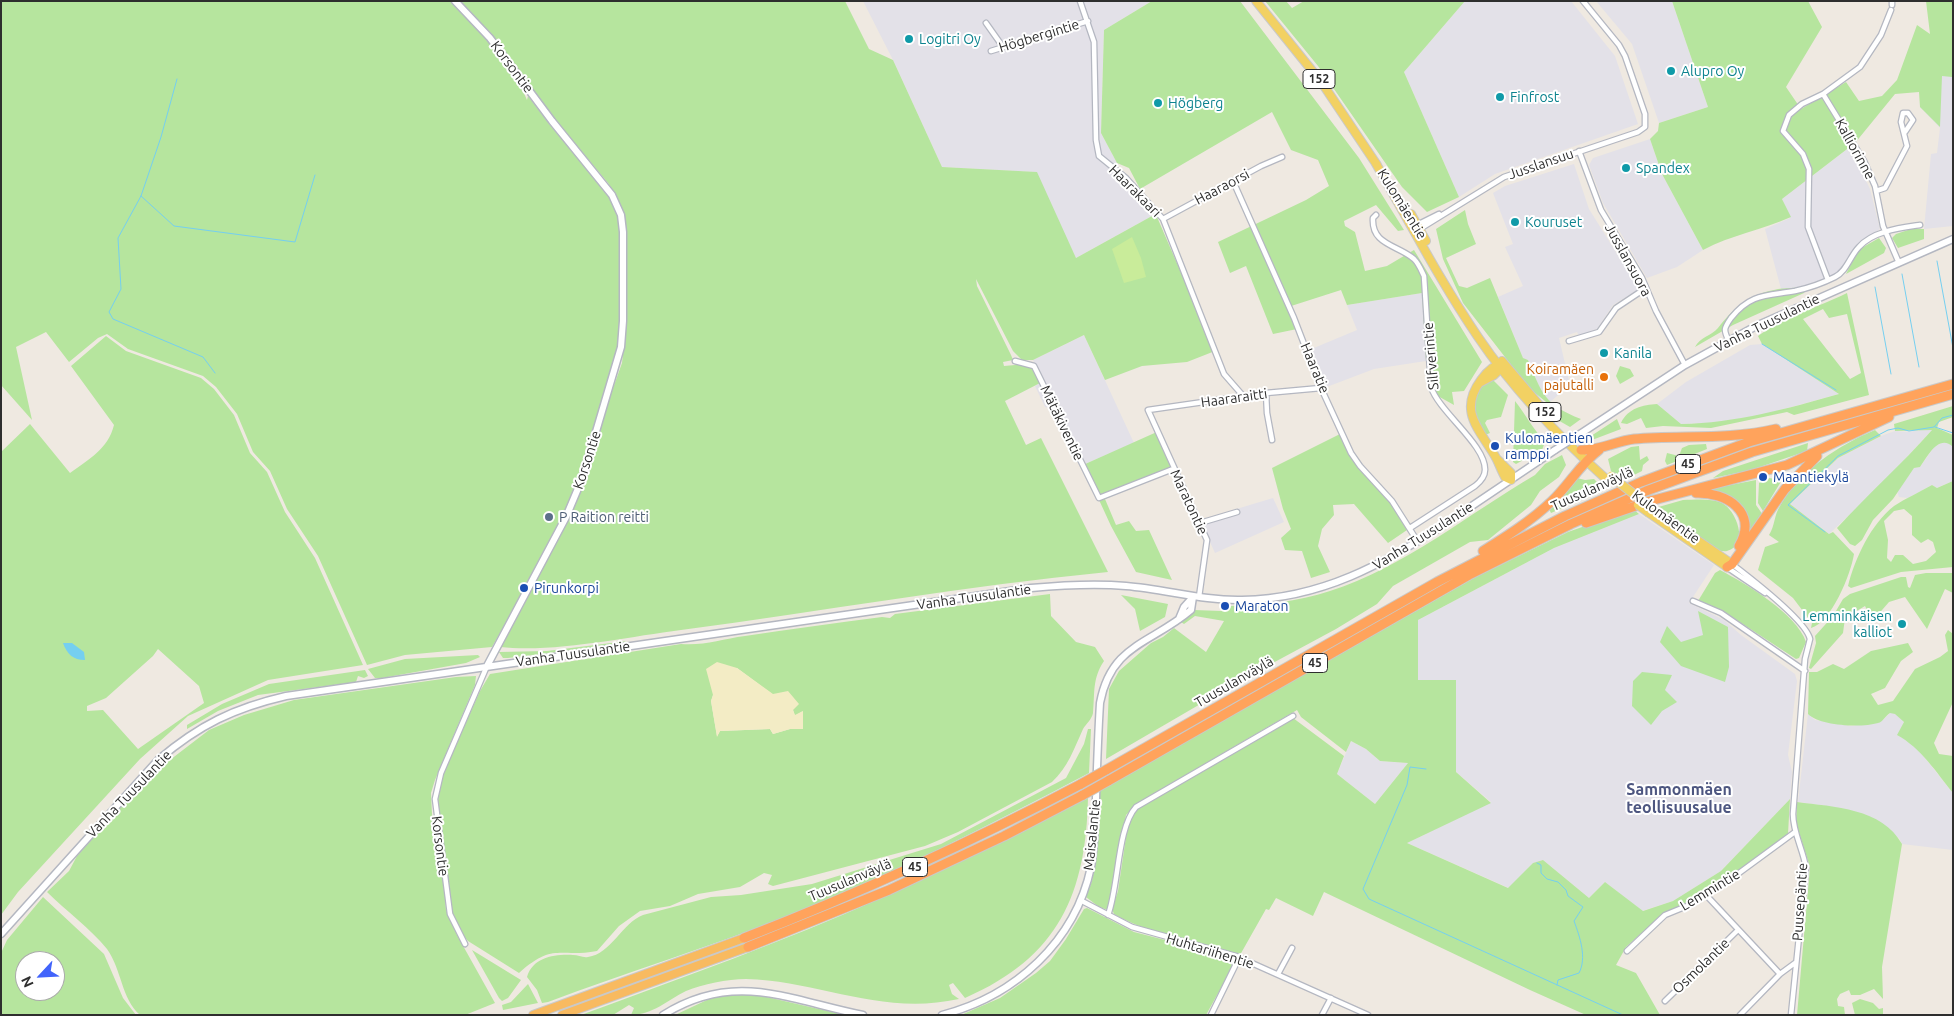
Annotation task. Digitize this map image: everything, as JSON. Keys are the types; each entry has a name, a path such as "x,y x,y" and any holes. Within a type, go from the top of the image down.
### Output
{"highway":[{"name":"Tuusulanväylä","path":"533,1015 746,943 815,910 942,854 1081,784 1437,582 1522,536 1641,482 1749,442 1953,384"},
{"name":"Tuusulanväylä","path":"562,1015 746,943 889,890 1083,795 1523,547 1646,491 1722,462 1788,440 1953,394"},
{"path":"1523,547 1624,509 1771,471 1802,459 1868,425 1929,401"},
{"path":"1581,450 1589,451 1633,439 1750,433 1847,413"},
{"path":"1729,564 1785,489 1806,466 1834,443"},
{"path":"1437,582 1533,517 1564,488 1587,459 1604,446"},
{"path":"1673,495 1715,494 1730,501 1738,508 1743,519 1744,532 1741,543 1729,564"}],"main road":[{"name":"Korsontie","path":"456,1 490,38 552,122 612,195 621,214 623,232 623,321 621,347 584,471 566,517 487,666"},
{"name":"Kulomäentie","path":"1256,1 1322,83 1417,229 1439,273 1463,312 1501,366 1534,408 1608,477 1652,512 1729,564"},
{"name":"Vanha Tuusulantie","path":"1,934 135,783 180,741 209,722 246,706 286,696 1048,586 1119,585 1196,597 1242,600 1278,598 1312,591 1360,574 1418,542 1686,365 1729,341 1800,305 1953,239"},
{"name":"Kulomäentie","path":"1501,366 1581,450 1587,459"},
{"path":"1501,366 1479,383 1471,400 1471,416 1496,458 1511,473 1511,480"},
{"name":"Maisalantie","path":"942,1015 967,1008 990,998 1028,972 1054,946 1080,900 1088,878 1093,851 1100,703 1103,684 1112,667 1128,651 1179,620 1192,608 1196,597"},
{"path":"662,1015 700,997 743,990 774,994 864,1015"}],"street":[{"name":"Haarakaari","path":"1080,1 1094,42 1096,140 1099,156 1126,178 1163,219 1224,374 1245,398"},
{"name":"Jusslansuu","path":"1417,229 1504,177 1638,132 1645,127 1645,114 1625,56 1619,45 1583,1"},
{"path":"1828,280 1808,227 1808,169 1803,154 1783,131 1789,115 1802,104 1823,94 1860,67 1882,35 1892,6"},
{"name":"Högbergintie","path":"991,50 1088,21"},
{"path":"986,23 1003,47"},
{"name":"Kalliorinne","path":"1823,94 1864,161 1876,191 1885,233 1899,263"},
{"path":"1876,191 1885,188 1908,146 1905,132"},
{"name":"Jusslansuora","path":"1579,151 1600,210 1646,288 1656,311 1686,365"},
{"name":"Haaraorsi","path":"1163,219 1282,157"},
{"name":"Haaratie","path":"1233,181 1294,318 1321,388 1354,458 1392,501 1418,542"},
{"name":"Silfverintie","path":"1376,215 1373,218 1372,226 1381,240 1418,263 1424,276 1430,387 1438,404 1454,418 1476,448 1484,462 1485,471 1481,480 1475,486 1410,528"},
{"path":"1729,341 1724,332 1725,325 1743,304 1769,294 1794,291 1828,280 1838,275 1860,246 1885,233 1920,225"},
{"path":"1569,341 1599,332 1616,308 1646,288"},
{"name":"Mätäkiventie","path":"1015,361 1034,366 1099,498 1173,469"},
{"name":"Haararaitti","path":"1148,410 1321,388"},
{"path":"1266,394 1272,440"},
{"name":"Maratontie","path":"1148,410 1173,469 1207,540 1207,548 1196,597"},
{"path":"1200,523 1236,512"},
{"name":"Puusepäntie","path":"1729,564 1799,622 1809,636 1810,646 1805,659 1793,814 1795,832 1803,852 1806,868 1791,1015"},
{"path":"1693,601 1726,617 1805,670"},
{"name":"Korsontie","path":"465,944 450,914 434,799 441,773 487,666"},
{"path":"1108,915 1114,900 1127,820 1136,807 1293,716"},
{"name":"Lemmintie","path":"1627,951 1662,918 1706,895 1795,832"},
{"path":"1706,895 1780,974"},
{"name":"Huhtariihentie","path":"1080,900 1141,930 1236,956 1368,1015"},
{"name":"Osmolantie","path":"1665,1002 1738,930"},
{"path":"1278,974 1292,948"},
{"path":"1211,1015 1235,966 1236,956"},
{"path":"1740,1015 1780,974 1795,964"},
{"path":"1322,1015 1330,998"}],"shaded area":[{"path":"863,1 1152,1 1104,30 1101,133 1117,163 1118,175 1152,216 1076,258 1034,172 942,167 893,60"},
{"path":"1465,1 1571,1 1615,56 1638,124 1495,174 1459,197 1404,72"},
{"path":"1596,1 1672,1 1708,107 1659,123 1632,44"},
{"path":"1931,35 1953,52 1953,226 1924,229 1931,154 1937,153 1940,128 1920,107"},
{"path":"1650,139 1662,174 1703,250 1677,267 1647,278 1603,203 1589,165 1593,158"},
{"path":"1850,147 1870,189 1880,229 1855,248 1839,271 1832,276 1795,289 1781,289 1765,229 1790,218 1782,199"},
{"path":"1574,164 1589,209 1639,289 1613,305 1597,329 1579,336 1577,332 1559,338 1570,385 1550,402 1540,389 1528,360 1523,358 1498,297 1523,286 1505,247 1513,244 1493,193 1505,186"},
{"path":"1422,293 1426,361 1374,369 1324,388 1309,350 1357,330 1347,305"},
{"path":"1084,335 1134,443 1083,465 1065,426 1062,428 1053,409 1045,407 1035,386 1043,381 1033,360"},
{"path":"1762,344 1839,394 1762,415 1713,423 1681,424 1657,404 1686,382 1750,345"},
{"path":"1931,428 1932,430 1877,489 1829,534 1790,504 1838,458 1895,431 1908,432"},
{"path":"1943,442 1948,442 1953,447 1953,481 1937,488 1932,485 1908,498 1899,497 1897,491 1914,468 1920,467 1934,447"},
{"path":"1273,498 1284,522 1215,553 1200,520"},
{"path":"1639,514 1714,565 1689,603 1724,620 1741,635 1795,674 1797,681 1788,755 1792,772 1790,799 1721,871 1673,901 1642,911 1605,882 1589,898 1543,860 1533,863 1509,888 1407,843 1491,802 1456,772 1456,681 1418,680 1418,620 1554,548"},
{"path":"1890,713 1895,713 1904,722 1898,735 1909,741 1920,752 1953,793 1953,850 1902,844 1899,838 1826,806 1798,802 1808,714 1815,720 1851,726 1883,720"},
{"path":"1351,741 1366,749 1380,761 1408,763 1375,804 1337,774"}],"green space":[{"path":"1,1 451,1 504,60 521,86 527,100 528,96 609,195 618,212 621,227 621,319 619,346 594,438 566,517 492,647 405,655 367,665 318,556 287,509 270,471 253,452 237,414 216,387 203,376 128,349 107,334 98,338 69,362 46,332 16,347 32,420 1,385"},
{"path":"460,1 845,1 869,49 893,60 942,167 1037,172 1076,258 1152,216 1157,217 1215,351 1187,362 1142,366 1105,380 1084,335 1033,360 1022,360 1013,351 976,279 977,286 1013,360 1003,362 1004,366 1026,364 1033,369 1040,383 1005,401 1026,445 1041,438 1108,572 947,591 566,646 543,648 500,647 567,517 622,363 625,337 624,216 620,204 608,183 557,122 487,29"},
{"path":"1152,1 1240,1 1359,158 1404,230 1398,231 1376,205 1344,221 1345,226 1355,232 1365,271 1387,266 1414,250 1482,362 1464,391 1452,392 1454,405 1436,395 1432,361 1426,361 1422,293 1347,305 1341,290 1288,307 1297,329 1273,334 1246,266 1230,273 1218,242 1306,200 1329,186 1318,160 1291,150 1272,112 1140,189 1129,168 1117,163 1101,133 1104,30"},
{"path":"1265,1 1286,1 1292,8 1304,1 1465,1 1404,72 1459,197 1427,212 1402,187 1318,66"},
{"path":"1672,1 1808,1 1822,27 1786,87 1801,109 1846,82 1859,101 1882,96 1897,80 1917,25 1930,34 1926,1 1953,1 1952,77 1942,76 1940,127 1920,107 1919,92 1895,94 1855,143 1782,199 1791,217 1724,240 1703,250 1662,174 1650,139 1658,131 1659,123 1708,107"},
{"path":"1465,210 1476,244 1446,258 1459,286 1467,288 1490,278 1523,358 1528,360 1541,390 1560,409 1581,419 1570,427 1556,419 1551,406 1529,388 1463,303 1443,259 1436,229"},
{"path":"1911,229 1924,229 1924,239 1898,248 1892,238 1896,234"},
{"path":"1132,237 1141,258 1146,277 1124,283 1112,249"},
{"path":"1879,238 1886,248 1884,253 1846,274 1858,250"},
{"path":"1808,286 1804,293 1733,325 1695,347 1700,341 1715,331 1742,303 1756,295 1778,289"},
{"path":"1847,293 1869,395 1794,415 1787,412 1711,428 1663,426 1646,428 1641,418 1627,424 1621,423 1632,411 1641,406 1652,404 1657,404 1681,424 1701,423 1761,414 1839,394 1762,344 1758,336 1790,318","holes":["1823,309 1829,318 1847,314 1861,373 1850,379 1803,319"]},
{"path":"106,336 126,351 201,378 214,389 234,415 250,453 267,472 285,512 315,558 363,665 268,680 188,716 140,759 18,892 1,915 1,452 30,424 70,473 97,453 107,441 114,425 71,366","holes":["158,649 199,686 204,703 138,749 103,710 87,711 87,706 106,698 153,656"]},
{"path":"1620,366 1630,369 1634,376 1620,384 1616,376"},
{"path":"1492,379 1508,395 1501,417 1487,420 1485,423 1490,433 1485,435 1476,414 1476,391"},
{"path":"1515,401 1545,442 1542,450 1516,464 1513,462"},
{"path":"1953,406 1953,417 1939,422 1937,428 1953,435 1953,447 1948,443 1943,443 1934,448 1920,467 1914,468 1893,499 1873,520 1862,540 1855,546 1850,544 1837,528 1932,430 1895,431 1894,424"},
{"path":"1617,419 1621,429 1592,440 1591,436"},
{"path":"1875,430 1881,436 1838,458 1790,504 1829,534 1833,532 1854,554 1849,573 1833,608 1826,617 1811,628 1812,623 1793,598 1758,570 1765,547 1779,542 1769,535 1778,509 1798,481 1834,451"},
{"path":"1159,431 1175,469 1105,499 1116,525 1129,521 1136,531 1149,530 1172,580 1136,572 1111,526 1083,465"},
{"path":"1340,434 1353,461 1390,501 1407,530 1388,543 1354,504 1333,505 1334,515 1322,529 1318,546 1330,572 1311,578 1302,551 1285,550 1281,538 1291,529 1283,509 1272,468"},
{"path":"1808,443 1807,451 1751,470 1713,478 1723,471"},
{"path":"1706,444 1707,449 1667,465 1665,461 1667,453 1679,456 1682,448 1689,445"},
{"path":"1639,446 1640,460 1647,456 1649,460 1643,465 1642,471 1622,481 1611,471 1608,459 1631,447"},
{"path":"1562,455 1566,465 1559,477 1540,491 1531,505 1488,540 1470,542 1393,586 1377,604 1336,629 1245,678 1106,759 1109,689 1119,671 1151,643 1163,637 1174,628 1206,652 1224,621 1195,616 1184,624 1181,622 1194,610 1221,611 1229,606 1268,604 1293,600 1318,595 1358,581 1436,539 1535,475 1545,464"},
{"path":"1577,478 1585,480 1594,479 1601,486 1583,499 1551,513 1549,509"},
{"path":"1769,478 1782,480 1763,511 1758,503 1759,483"},
{"path":"1756,480 1756,505 1763,515 1746,541 1742,511 1700,491"},
{"path":"1953,481 1953,567 1901,572 1851,588 1848,586 1865,542 1886,513 1894,506 1932,485 1937,488","holes":["1904,509 1912,516 1912,535 1921,543 1928,539 1933,542 1936,552 1926,561 1913,564 1903,555 1895,555 1891,562 1887,558 1888,540 1884,521 1894,511"]},
{"path":"1683,500 1713,500 1727,507 1736,520 1738,527 1738,542 1734,548 1726,551 1715,550 1655,508"},
{"path":"1633,509 1639,514 1554,548 1418,620 1418,680 1456,680 1456,772 1491,803 1407,843 1508,888 1533,863 1543,860 1589,898 1605,882 1643,911 1673,901 1721,871 1790,799 1788,834 1723,883 1662,915 1626,947 1616,965 1636,973 1660,1015 1586,1015 1324,892 1313,916 1276,898 1269,910 1266,909 1240,955 1159,933 1114,914 1112,909 1118,891 1127,830 1135,808 1293,718 1344,756 1337,774 1375,804 1408,763 1380,761 1366,749 1351,741 1346,752 1301,717 1297,710 1138,803 1126,815 1117,874 1108,910 1099,907 1086,897 1092,881 1097,851 1099,791 1474,578 1568,532"},
{"path":"1720,570 1769,600 1792,620 1806,642 1799,658 1796,659 1726,613 1698,601 1715,573"},
{"path":"1953,573 1953,593 1945,589 1927,629 1905,597 1889,602 1876,617 1868,612 1865,606 1845,618 1843,633 1811,669 1809,668 1816,643 1815,636 1833,616 1843,599 1850,594 1901,577 1906,577 1908,587 1910,588 1915,575"},
{"path":"1050,594 1051,616 1076,642 1095,647 1104,661 1096,680 1093,713 1066,764 1052,782 958,832 925,846 773,886 768,884 772,875 764,873 740,887 698,894 670,906 640,911 619,926 597,951 549,954 531,963 519,973 468,941 461,933 453,916 437,811 440,780 480,691 490,674 681,644 705,643 882,617 890,618 895,614","holes":["737,668 793,710 795,716 803,711 790,729 773,734 770,729 720,731 717,736 711,701 713,695"]},
{"path":"1121,595 1168,604 1165,617 1140,631 1135,609"},
{"path":"1698,611 1728,627 1729,667 1725,682 1681,666 1660,642 1667,626 1681,642 1703,635"},
{"path":"1948,630 1953,634 1953,702 1934,743 1939,754 1953,756 1953,793 1921,754 1906,740 1897,735 1904,722 1895,714 1890,713 1878,723 1871,725 1852,726 1822,721 1808,714 1809,672 1817,672 1833,664 1844,669 1871,651 1908,643 1913,652 1901,661 1885,688 1871,694 1878,705 1893,701 1915,669 1948,651 1945,635"},
{"path":"627,641 615,645 508,658 503,658 499,652 547,651"},
{"path":"478,655 480,657 466,663 382,678 375,678 368,669 405,659"},
{"path":"365,670 368,676 364,678 358,676 356,682 258,695 218,711 187,729 187,725 222,704 269,684"},
{"path":"1642,672 1672,675 1665,690 1677,702 1662,711 1651,725 1632,706 1633,681"},
{"path":"476,676 475,685 435,780 431,793 432,814 444,884 446,910 457,935 495,1003 465,1015 140,1015 125,992 116,966 107,949 47,892 69,871 77,856 128,799 166,763 209,730 244,715 294,700 456,677"},
{"path":"1088,729 1091,729 1089,773 977,830 864,884 757,928 548,1002 542,1003 537,990 527,977 534,965 552,956 575,955 586,957 596,955 643,915 711,897 741,895 812,884 941,844 1066,778 1084,744"},
{"path":"1088,797 1086,832 1081,864 1073,892 1061,918 1045,942 1024,963 997,982 965,998 953,983 949,985 952,994 959,999 930,1003 903,1003 877,1001 773,981 739,979 715,982 693,988 646,1013 631,1015 634,1008 629,1005 613,1015 581,1015 807,930 960,862"},
{"path":"1797,802 1841,808 1870,816 1893,832 1902,844 1882,967 1883,999 1874,989 1860,995 1851,995 1849,990 1840,994 1837,999 1838,1006 1844,1007 1845,1015 1797,1015 1810,867 1796,823"},
{"path":"43,897 104,954 123,998 136,1015 1,1015 1,953 7,940"},
{"path":"1087,908 1134,932 1231,957 1232,968 1206,1015 961,1015 1000,998 1036,973 1050,961 1084,909"},
{"path":"472,950 521,980 508,998 502,1001 499,998"},
{"path":"528,984 538,1003 503,1010 502,1005 511,1002"},
{"path":"732,994 758,995 845,1015 675,1015 709,999"},
{"path":"1860,999 1873,1003 1879,1009 1883,1008 1883,1015 1855,1015 1852,1003"}],"sand":[{"path":"717,662 737,668 773,694 788,691 799,704 793,710 795,715 803,711 803,729 790,729 773,734 770,729 720,731 717,737 711,701 713,695 706,669"}],"water":[{"path":"63,643 72,643 84,652 85,660 71,656"}],"waterway":[{"path":"177,79 161,137 141,196 118,238 121,289 109,312 113,319 203,357 215,373"},
{"path":"141,196 174,226 295,242 315,175"},
{"path":"1937,261 1953,348"},
{"path":"1902,274 1919,367"},
{"path":"1875,287 1891,374"},
{"path":"1762,344 1836,390"},
{"path":"1825,532 1788,505 1838,456 1888,430 1898,428 1909,431 1934,427 1942,418 1953,415"},
{"path":"1935,427 1953,433"},
{"path":"1426,769 1410,767 1407,785 1363,889 1369,899 1623,1015"},
{"path":"1537,863 1541,865 1541,873 1547,879 1558,882 1566,890 1568,896 1583,907 1574,921 1582,947 1581,967 1579,973 1558,980 1557,985"}],"place":[{"name":"Logitri Oy","path":"909,39"},
{"name":"Alupro Oy","path":"1671,71"},
{"name":"Finfrost","path":"1500,97"},
{"name":"Högberg","path":"1158,103"},
{"name":"Spandex","path":"1626,168"},
{"name":"Kouruset","path":"1515,222"},
{"name":"Kanila","path":"1604,353"},
{"name":"Koiramäen pajutalli","path":"1604,377"},
{"name":"Kulomäentien ramppi","path":"1495,446"},
{"name":"Maantiekylä","path":"1763,477"},
{"name":"P Raition reitti","path":"549,517"},
{"name":"Pirunkorpi","path":"524,588"},
{"name":"Maraton","path":"1225,606"},
{"name":"Lemminkäisen kalliot","path":"1902,624"}],"district":[{"name":"Sammonmäen teollisuusalue","path":"1679,799"}]}
